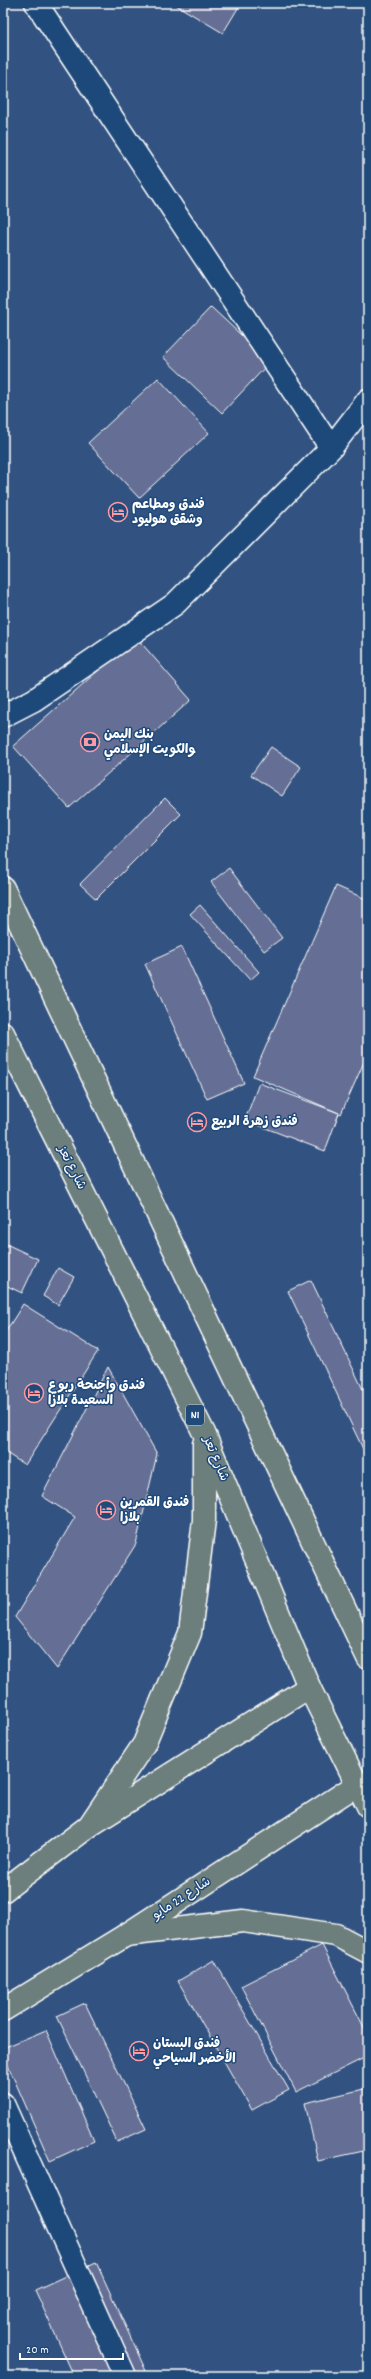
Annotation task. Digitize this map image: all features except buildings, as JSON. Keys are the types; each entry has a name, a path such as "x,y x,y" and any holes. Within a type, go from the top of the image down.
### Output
{"main road":[{"path":"3,888 368,1658"},
{"name":"شارع تعز","path":"3,1033 204,1433 309,1687 368,1806"},
{"path":"89,1826 144,1744 190,1633 204,1520 204,1433"},
{"path":"3,1891 89,1826 309,1687"},
{"name":"شارع 22 مايو","path":"3,2010 126,1935 358,1784"},
{"path":"126,1935 243,1921 336,1935 368,1952"}],"street":[{"path":"36,3 331,448"},
{"path":"3,716 34,700 175,604 331,448 368,400"},
{"path":"3,2104 125,2376"}],"place":[{"name":"فندق ومطاعم وشقق هوليود","path":"118,512"},
{"name":"بنك اليمن والكويت الإسلامي","path":"90,742"},
{"name":"فندق زهرة الربيع","path":"197,1122"},
{"name":"فندق وأجنحة ربوع السعيدة بلازا","path":"34,1393"},
{"name":"فندق القمرين بلازا","path":"106,1510"},
{"name":"فندق البستان الأخضر السياحي","path":"139,2051"}]}
